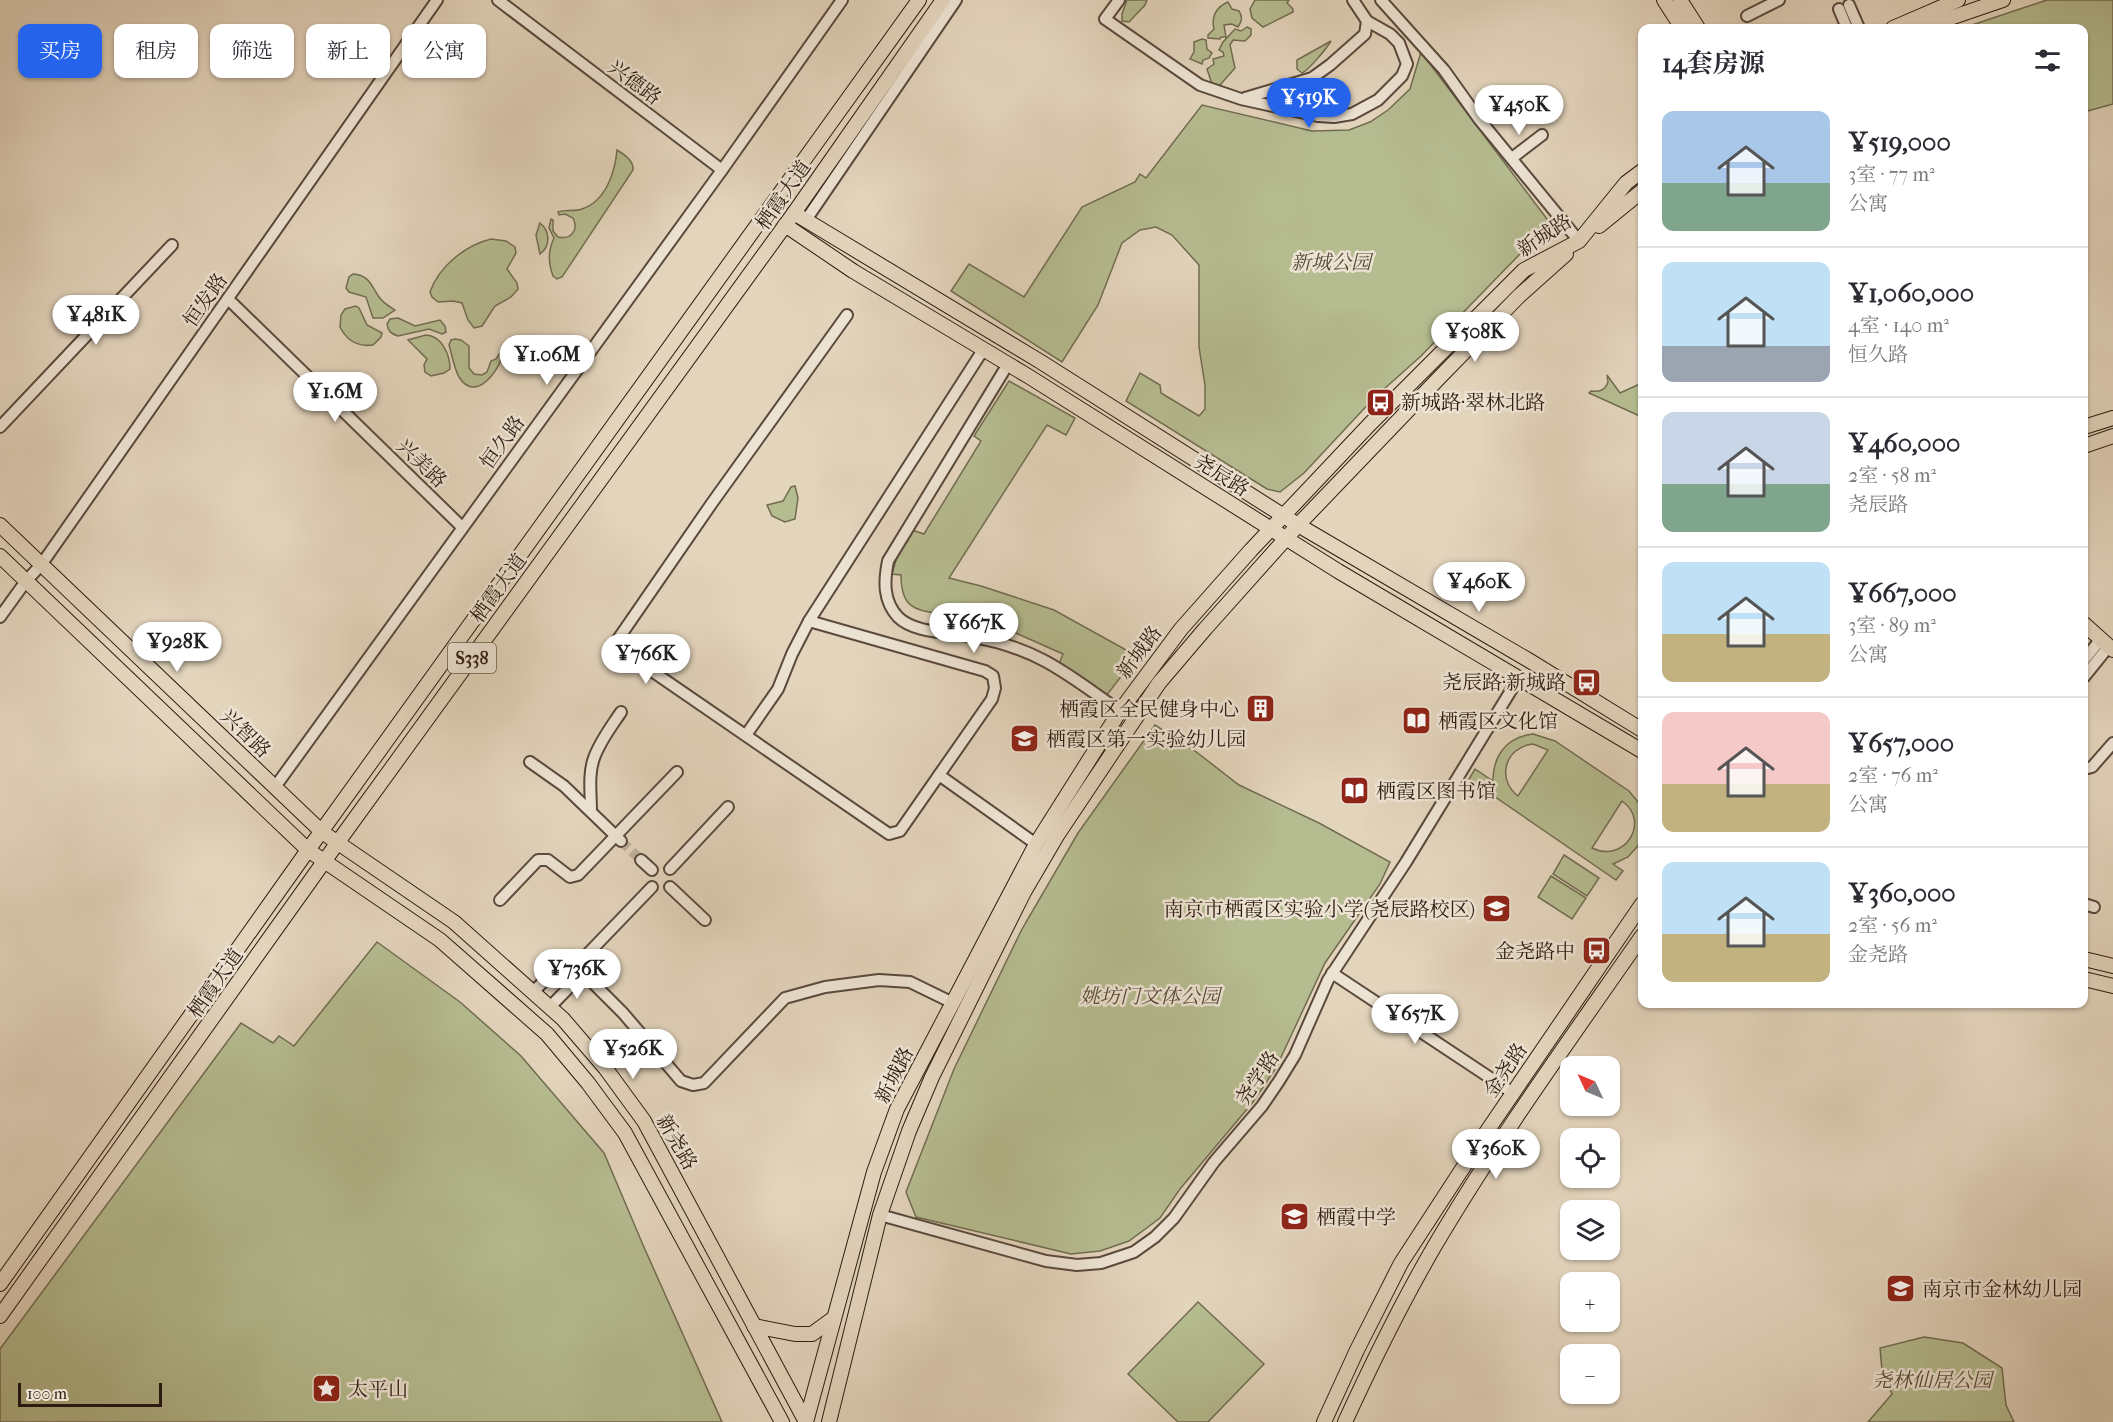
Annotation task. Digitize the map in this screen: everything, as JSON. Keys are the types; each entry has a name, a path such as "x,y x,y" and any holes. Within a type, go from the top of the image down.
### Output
{"main road":[{"name":"栖霞大道","path":"0,1284 308,850 919,0"},
{"name":"栖霞大道","path":"0,1316 338,842 785,225 800,217 943,0"},
{"path":"1664,0 1679,24"},
{"path":"1680,0 1695,24"},
{"path":"1902,24 1958,0"},
{"path":"1933,24 2003,0"},
{"name":"新城路","path":"806,1422 874,1172 893,1120 1036,844 1120,711 1181,629 1369,425 1524,270 1579,241 1626,183 1638,174"},
{"name":"新城路","path":"829,1422 880,1215 909,1131 932,1077 1024,892 1058,834 1160,683 1298,525 1520,296 1638,194"},
{"name":"尧辰路","path":"800,217 1041,362 1298,525 1530,661 1638,728"},
{"name":"尧辰路","path":"785,225 853,271 1008,364 1272,529 1518,679 1638,749"},
{"path":"2088,426 2113,418"},
{"path":"2088,445 2113,436"},
{"name":"兴智路","path":"0,525 322,832 338,842"},
{"path":"0,556 308,850 326,861"},
{"path":"2088,619 2108,643"},
{"path":"2088,627 2108,643"},
{"name":"新尧路","path":"338,842 454,922 563,1019 606,1070 644,1121 806,1422"},
{"name":"新尧路","path":"326,861 440,940 547,1034 588,1083 625,1133 782,1422"},
{"name":"金尧路","path":"1324,1422 1401,1263 1638,910"},
{"name":"金尧路","path":"1345,1422 1374,1358 1435,1247 1507,1133 1638,942"},
{"path":"2088,960 2113,966"},
{"path":"2088,980 2113,986"},
{"path":"754,1326 795,1334 812,1334 834,1318"}],"street":[{"name":"恒发路","path":"0,617 26,581 42,565 437,0"},
{"name":"兴德路","path":"498,0 722,170"},
{"name":"恒久路","path":"275,787 722,170 842,0"},
{"path":"800,217 956,0"},
{"path":"1119,0 1105,19 1200,85 1241,99 1318,116 1334,117 1352,114 1378,100 1402,76 1407,64 1399,43 1390,34 1367,21 1353,0"},
{"path":"1381,0 1444,70 1479,119 1579,241"},
{"path":"1747,16 1779,0"},
{"path":"1842,3 1846,24"},
{"path":"1842,3 1856,24"},
{"path":"1241,99 1312,78 1365,34 1367,21"},
{"path":"1512,158 1542,135"},
{"path":"0,427 172,245"},
{"name":"兴美路","path":"228,298 462,527"},
{"path":"809,621 985,671 993,676 995,688 992,699 900,831 889,834 614,645 711,503 847,315"},
{"path":"746,735 778,689 809,621 983,350"},
{"path":"1008,364 888,561 884,582 888,602 898,617 911,626 971,636 1006,645 1043,660 1120,711"},
{"path":"2088,657 2108,643"},
{"path":"2088,665 2108,643"},
{"path":"2088,671 2108,643"},
{"name":"尧学路","path":"880,1215 1036,1258 1067,1263 1101,1263 1134,1252 1155,1237 1174,1218 1214,1162 1262,1106 1295,1055 1324,986 1406,862 1518,679"},
{"path":"591,811 593,759 621,712"},
{"path":"2088,768 2092,767 2113,743"},
{"path":"530,762 564,786 619,838"},
{"path":"500,900 538,860 548,860 570,877 578,875 619,838 677,772"},
{"path":"939,775 1036,844"},
{"path":"670,870 728,807"},
{"path":"641,860 652,870"},
{"path":"550,1007 579,969 652,887"},
{"path":"670,887 705,920"},
{"path":"533,992 567,958"},
{"path":"579,969 623,1013 681,1081 693,1085 704,1083 785,998 825,987 879,980 910,982 953,1003"},
{"path":"1332,973 1514,1093"}],"green space":[{"path":"1127,0 1147,0 1129,22 1122,21"},
{"path":"1255,0 1289,0 1287,3 1293,12 1263,27 1252,18 1250,9"},
{"path":"2047,0 2113,0 2113,104 2088,111 2088,24 1975,24"},
{"path":"1228,2 1232,9 1240,13 1242,19 1238,27 1232,24 1224,25 1226,37 1208,38 1214,29 1215,13"},
{"path":"1247,27 1251,29 1251,35 1245,41 1233,40 1230,45 1235,68 1220,85 1212,84 1207,69 1214,64 1213,59 1224,56 1219,50 1223,42 1235,29 1241,31"},
{"path":"1206,40 1207,49 1212,53 1209,58 1203,60 1202,64 1190,59 1194,52 1194,42"},
{"path":"1331,41 1305,71 1302,73 1297,69 1297,60"},
{"name":"新城公园","path":"1421,52 1550,223 1421,356 1374,398 1304,473 1280,492 1267,489 1126,401 1140,373 1160,385 1161,393 1199,416 1205,409 1205,385 1199,347 1199,265 1172,235 1156,227 1140,230 1122,243 1098,305 1062,362 951,291 969,264 1024,297 1082,207 1135,182 1140,174 1146,178 1202,105 1312,131 1349,130 1370,122 1388,110 1410,89"},
{"path":"617,150 630,161 633,170 562,277 557,279 553,276 550,261 554,238 549,228 551,219 553,220 553,231 558,237 567,237 573,233 575,222 573,218 565,214 559,215 558,212 582,209 597,200 608,185"},
{"path":"540,223 546,230 548,238 544,251 540,254 536,235"},
{"path":"491,239 506,241 515,247 516,253 507,269 517,283 518,289 511,297 495,306 482,326 474,328 468,320 462,303 438,302 430,292 440,274 455,258 472,246"},
{"path":"353,274 363,276 381,299 395,310 383,318 373,318 366,297 349,292 346,288 349,277"},
{"path":"356,306 367,325 382,333 373,345 354,342 340,327 341,315 345,309"},
{"path":"398,318 415,326 440,320 446,332 442,334 429,329 398,336 390,332 387,324 390,319"},
{"path":"426,335 432,336 441,343 447,352 450,369 444,373 431,376 425,372 424,365 427,359 408,340"},
{"path":"455,339 469,346 469,368 474,374 482,375 487,372 491,361 496,359 502,350 504,353 497,368 486,382 472,387 459,377 449,345 451,340"},
{"path":"1607,375 1620,393 1638,385 1638,415 1589,393 1601,390 1608,382"},
{"path":"1009,381 1075,418 1066,435 1047,425 949,578 1054,610 1137,656 1106,696 1059,664 1063,654 1009,630 1005,640 956,629 960,619 911,606 902,589 901,575 892,574 896,560 912,530 924,534 981,441 974,436"},
{"path":"795,486 798,498 795,519 785,522 772,516 767,505 783,501 791,487"},
{"name":"姚坊门文体公园","path":"1155,725 1195,751 1239,785 1319,823 1390,862 1380,884 1325,963 1276,1068 1253,1102 1180,1189 1160,1218 1129,1241 1100,1251 1071,1254 916,1217 906,1192 954,1069 1022,929 1078,833"},
{"path":"1533,734 1555,741 1629,791 1638,802 1638,846 1628,857 1613,864 1623,871 1616,880 1469,779 1475,769 1493,781 1499,755 1509,743","holes":["1533,744 1548,750 1518,796 1507,781 1506,773 1510,757 1523,746","1622,801 1630,809 1634,819 1634,829 1624,845 1615,850 1604,851 1592,848"]},
{"path":"1564,855 1599,878 1587,896 1553,874"},
{"path":"1551,876 1586,898 1572,919 1538,897"},
{"path":"377,942 460,1002 521,1056 604,1153 722,1422 0,1422 0,1349 241,1023 273,1043 279,1036 294,1046"},
{"path":"1198,1302 1264,1364 1208,1422 1178,1422 1128,1374"},
{"name":"尧林仙居公园","path":"1924,1337 1963,1343 2002,1368 2006,1405 2014,1422 1868,1422 1892,1394 1882,1370 1880,1348"}],"tunnel":[{"path":"621,841 641,860"}],"place":[{"name":"新城路·翠林北路","path":"1380,402"},
{"name":"尧辰路·新城路","path":"1587,682"},
{"name":"栖霞区全民健身中心","path":"1260,709"},
{"name":"栖霞区文化馆","path":"1417,721"},
{"name":"栖霞区第一实验幼儿园","path":"1025,739"},
{"name":"栖霞区图书馆","path":"1355,791"},
{"name":"南京市栖霞区实验小学(尧辰路校区)","path":"1496,909"},
{"name":"金尧路中","path":"1596,951"},
{"name":"栖霞中学","path":"1295,1217"},
{"name":"南京市金林幼儿园","path":"1901,1289"},
{"name":"太平山","path":"327,1389"}]}
